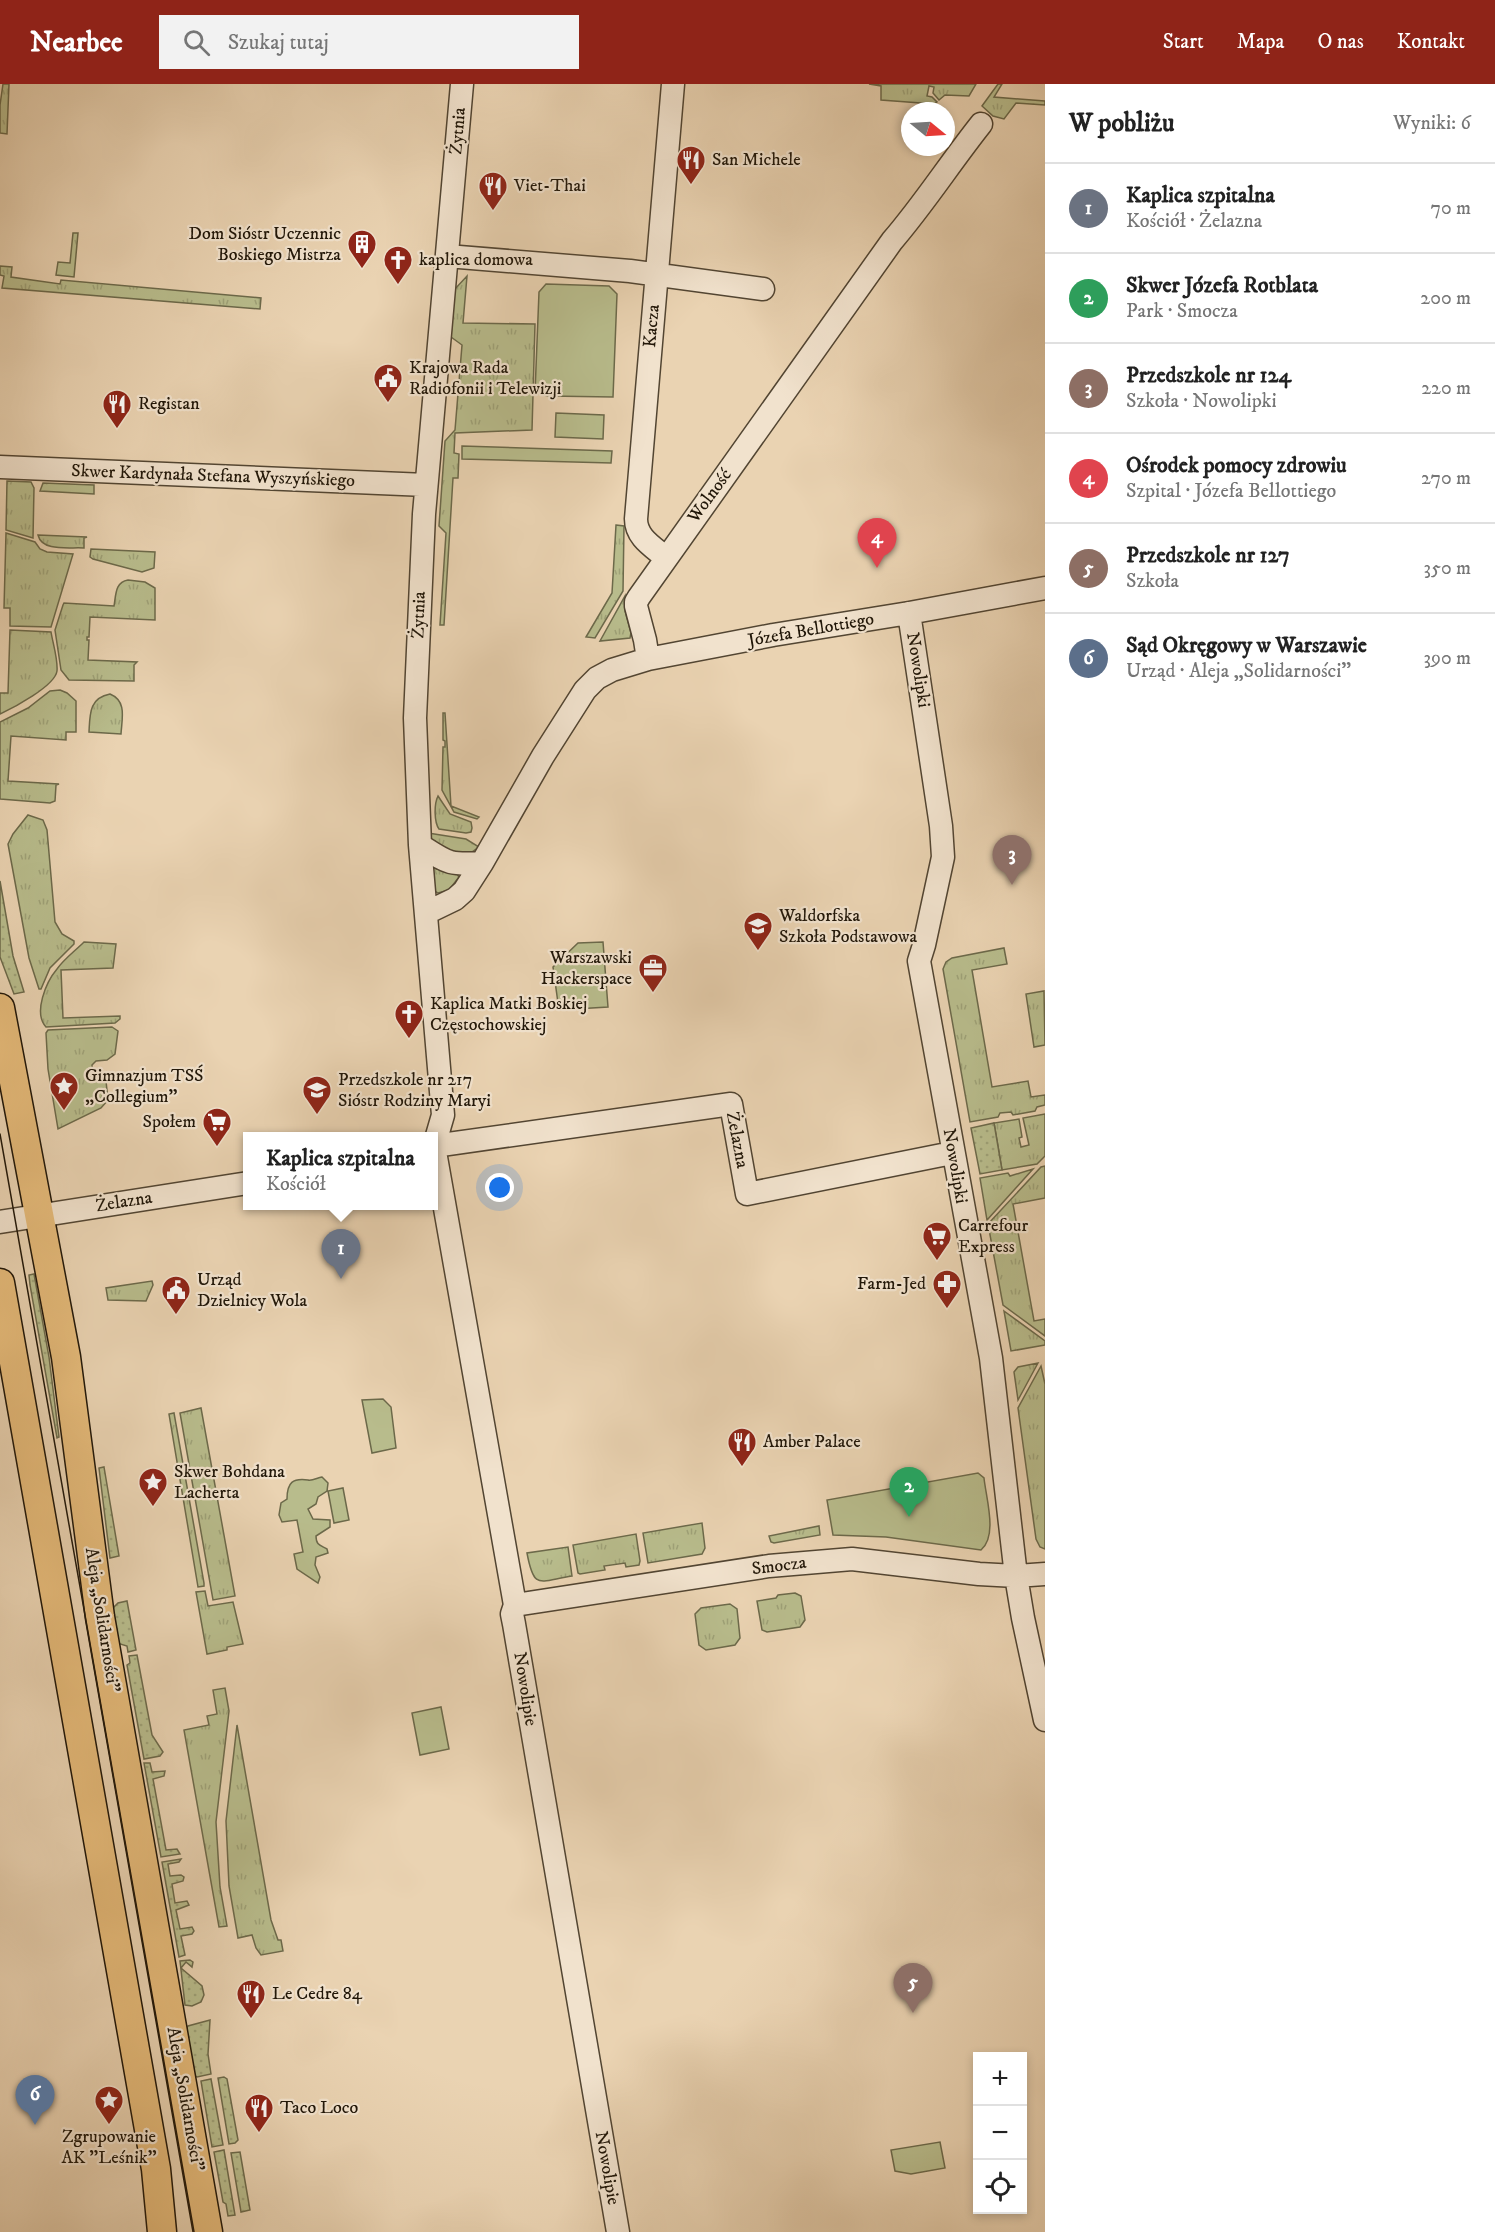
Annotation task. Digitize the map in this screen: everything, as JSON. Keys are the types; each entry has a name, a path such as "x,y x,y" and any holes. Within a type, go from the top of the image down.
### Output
{"main road":[{"name":"Aleja „Solidarności”","path":"0,1008 69,1374 100,1617 208,2232"},
{"path":"0,1283 156,2169 162,2232"}],"street":[{"name":"Żytnia","path":"438,1132 443,1114 420,845 415,717 426,485 462,84"},
{"name":"Kacza","path":"665,557 645,540 636,527 673,84"},
{"name":"Wolność","path":"648,659 636,602 665,557 891,241 915,215 949,164 981,124"},
{"path":"447,256 630,271 763,289"},
{"name":"Skwer Kardynała Stefana Wyszyńskiego","path":"0,467 426,485"},
{"name":"Józefa Bellottiego","path":"648,659 1045,588"},
{"name":"Nowolipki","path":"909,614 934,779 943,857 919,961 991,1358 1016,1576 1045,1719"},
{"path":"426,913 464,891 543,756 585,690 597,678 612,670 648,659"},
{"path":"420,845 438,858 456,865 482,863"},
{"name":"Żelazna","path":"438,1145 731,1104 747,1194 952,1153"},
{"name":"Nowolipie","path":"438,1169 515,1605 512,1614 618,2232"},
{"name":"Żelazna","path":"0,1222 243,1184"},
{"name":"Smocza","path":"515,1605 769,1566 852,1558 979,1574 1016,1576 1045,1574"}],"green space":[{"path":"3,84 9,84 7,134 0,133"},
{"path":"869,84 976,84 969,96 945,95 939,100 933,93 934,87 929,86 927,96 937,102 881,100 881,86"},
{"path":"998,84 1002,84 994,97 1045,101 1045,105 1016,103 1004,119 993,116 982,106"},
{"path":"73,233 78,233 74,277 56,275 58,262 70,263"},
{"path":"0,266 12,267 11,277 60,284 61,280 261,298 260,309 2,288 4,276 0,275"},
{"path":"467,276 463,323 535,324 532,430 455,433 454,453 459,454 458,478 453,478 444,625 440,625 446,533 439,526 445,441 455,430 462,345 451,337 454,290"},
{"path":"546,284 609,286 617,294 613,397 548,396 535,393 539,292"},
{"path":"556,413 604,415 603,439 555,437"},
{"path":"462,446 612,451 611,463 462,459"},
{"path":"7,481 31,482 34,488 33,538 6,530"},
{"path":"43,483 94,485 94,494 40,491"},
{"path":"616,525 624,526 623,591 595,638 586,637 612,593"},
{"path":"6,533 35,542 40,549 47,552 73,554 51,627 10,626 10,608 4,608"},
{"path":"38,535 87,537 84,538 84,548 64,548 45,544"},
{"path":"91,549 155,552 154,568 142,572 93,559 90,557"},
{"path":"128,580 145,582 155,588 155,620 90,617 89,637 87,637 89,640 88,660 137,662 134,665 134,681 69,680 61,670 55,630 64,603 114,606 118,586"},
{"path":"625,596 630,638 600,641"},
{"path":"10,630 51,632 57,671 55,677 42,690 0,714 0,693 8,693"},
{"path":"60,690 76,701 76,732 66,732 66,740 11,736 8,781 59,784 56,785 55,801 50,803 0,799 0,722 28,708 50,691"},
{"path":"110,694 119,701 121,706 121,734 89,732 94,703"},
{"path":"443,713 445,713 451,806 479,817 477,819 454,812 442,790 443,747 445,747"},
{"path":"438,796 450,814 471,822 471,832 439,829 435,813"},
{"path":"28,815 43,820 47,830 55,922 62,934 74,941 74,944 50,968 41,989 39,989 29,958 8,844"},
{"path":"428,833 466,839 479,847 460,857 431,840"},
{"path":"433,868 457,874 459,877 449,890 438,893 434,891"},
{"path":"0,881 13,956 24,992 14,994 0,957"},
{"path":"84,942 116,944 113,968 61,970 63,1018 120,1016 120,1019 115,1023 46,1027 41,1014 45,989 60,965"},
{"path":"603,942 608,1007 559,1010 553,967 578,943"},
{"path":"1004,948 1007,964 972,970 992,1087 1028,1081 1031,1097 1045,1095 1045,1105 1037,1107 1035,1111 1013,1115 1011,1112 1000,1113 998,1117 970,1122 943,969 946,962 952,958"},
{"path":"1044,991 1045,1045 1034,1047 1026,994"},
{"path":"112,1027 118,1031 115,1054 107,1060 96,1061 92,1065 93,1078 98,1082 106,1081 108,1100 101,1108 58,1129 48,1069 46,1033 48,1030"},
{"path":"1045,1114 1045,1156 1037,1164 1002,1170 994,1123 1019,1119 1021,1147 1029,1145 1023,1118"},
{"path":"994,1123 1002,1170 980,1174 971,1128"},
{"path":"1045,1166 1045,1198 1013,1204 1034,1321 1045,1319 1045,1336 1003,1305 988,1224 1041,1167"},
{"path":"1033,1169 987,1220 980,1178 1008,1173 1010,1176"},
{"path":"34,1274 49,1357 59,1437 57,1438 30,1285 29,1275"},
{"path":"152,1281 153,1285 146,1301 108,1300 106,1288"},
{"path":"1004,1311 1045,1341 1045,1345 1011,1351"},
{"path":"1038,1363 1018,1400 1014,1372 1018,1367"},
{"path":"1041,1366 1045,1384 1045,1549 1040,1547 1036,1539 1018,1408"},
{"path":"383,1399 391,1407 396,1448 372,1453 362,1400"},
{"path":"201,1408 235,1596 213,1600 180,1413"},
{"path":"174,1413 204,1583 204,1586 198,1587 169,1414"},
{"path":"104,1467 119,1556 110,1558 99,1468"},
{"path":"978,1473 984,1478 990,1516 989,1536 981,1550 886,1537 833,1535 827,1500"},
{"path":"322,1477 328,1483 327,1491 318,1497 316,1504 308,1509 313,1519 330,1520 330,1527 316,1536 320,1546 327,1549 328,1553 316,1557 315,1565 320,1577 318,1583 297,1569 294,1554 303,1552 297,1520 282,1522 279,1515 281,1503 287,1499 288,1489 292,1482"},
{"path":"343,1488 349,1520 334,1523 328,1491"},
{"path":"702,1523 705,1548 702,1554 648,1563 643,1533"},
{"path":"819,1526 820,1535 774,1543 771,1542 769,1536"},
{"path":"636,1534 639,1565 626,1567 625,1563 604,1566 605,1570 578,1573 573,1545"},
{"path":"568,1547 572,1576 545,1581 536,1578 532,1573 527,1553"},
{"path":"205,1591 208,1606 233,1602 243,1644 207,1654 196,1592"},
{"path":"795,1593 801,1596 805,1620 800,1627 767,1632 762,1630 757,1601"},
{"path":"127,1601 136,1650 128,1652 127,1646 117,1643 111,1610 118,1603"},
{"path":"730,1604 737,1609 740,1638 735,1645 706,1650 699,1645 695,1614 701,1608"},
{"path":"137,1655 152,1735 163,1752 160,1756 144,1759 127,1665 130,1663 129,1656"},
{"path":"225,1688 229,1711 216,1822 220,1887 227,1926 219,1927 184,1730 209,1725 207,1716 217,1714 213,1690"},
{"path":"441,1707 449,1749 420,1755 412,1713"},
{"path":"237,1725 271,1920 278,1940 281,1940 283,1951 261,1955 252,1935 238,1938 229,1886 226,1821"},
{"path":"144,1763 150,1763 152,1772 165,1771 164,1776 153,1779 166,1850 177,1849 180,1854 161,1857"},
{"path":"181,1859 179,1862 168,1864 170,1876 184,1877 183,1881 172,1884 175,1903 187,1901 189,1905 176,1910 180,1929 192,1927 194,1931 192,1934 181,1936 185,1955 179,1957 162,1862"},
{"path":"180,1961 193,1962 192,1967 186,1962 181,1968 202,1986 204,1995 201,2002 192,2006 185,2005"},
{"path":"210,2020 208,2054 211,2074 197,2077 191,2073 184,2033 188,2026"},
{"path":"218,2078 227,2079 238,2140 229,2144"},
{"path":"211,2079 223,2145 212,2147 201,2081"},
{"path":"940,2142 945,2168 911,2174 895,2171 891,2150"},
{"path":"224,2150 235,2215 228,2216 226,2204 223,2202 214,2152"},
{"path":"240,2152 250,2210 241,2212 231,2153"}],"tram line":[{"path":"0,1134 194,2232"}],"place":[{"name":"San Michele","path":"691,186"},
{"name":"Viet-Thai","path":"493,212"},
{"name":"Dom Sióstr Uczennic Boskiego Mistrza","path":"362,270"},
{"name":"kaplica domowa","path":"398,286"},
{"name":"Krajowa Rada Radiofonii i Telewizji","path":"388,404"},
{"name":"Registan","path":"117,430"},
{"name":"Ośrodek pomocy zdrowiu","path":"877,568"},
{"name":"Przedszkole nr 124","path":"1012,885"},
{"name":"Waldorfska Szkoła Podstawowa","path":"758,952"},
{"name":"Warszawski Hackerspace","path":"653,994"},
{"name":"Kaplica Matki Boskiej Częstochowskiej","path":"409,1040"},
{"name":"Gimnazjum TSŚ „Collegium”","path":"64,1112"},
{"name":"Przedszkole nr 217 Sióstr Rodziny Maryi","path":"317,1116"},
{"name":"Społem","path":"217,1148"},
{"name":"Carrefour Express","path":"937,1262"},
{"name":"Kaplica szpitalna","path":"341,1279"},
{"name":"Farm-Jed","path":"947,1310"},
{"name":"Urząd Dzielnicy Wola","path":"176,1316"},
{"name":"Amber Palace","path":"742,1468"},
{"name":"Skwer Bohdana Lacherta","path":"153,1508"},
{"name":"Skwer Józefa Rotblata","path":"909,1517"},
{"name":"Przedszkole nr 127","path":"913,2013"},
{"name":"Le Cedre 84","path":"251,2020"},
{"name":"Sąd Okręgowy w Warszawie","path":"35,2125"},
{"name":"Zgrupowanie AK \"Leśnik\"","path":"109,2126"},
{"name":"Taco Loco","path":"259,2134"}]}
